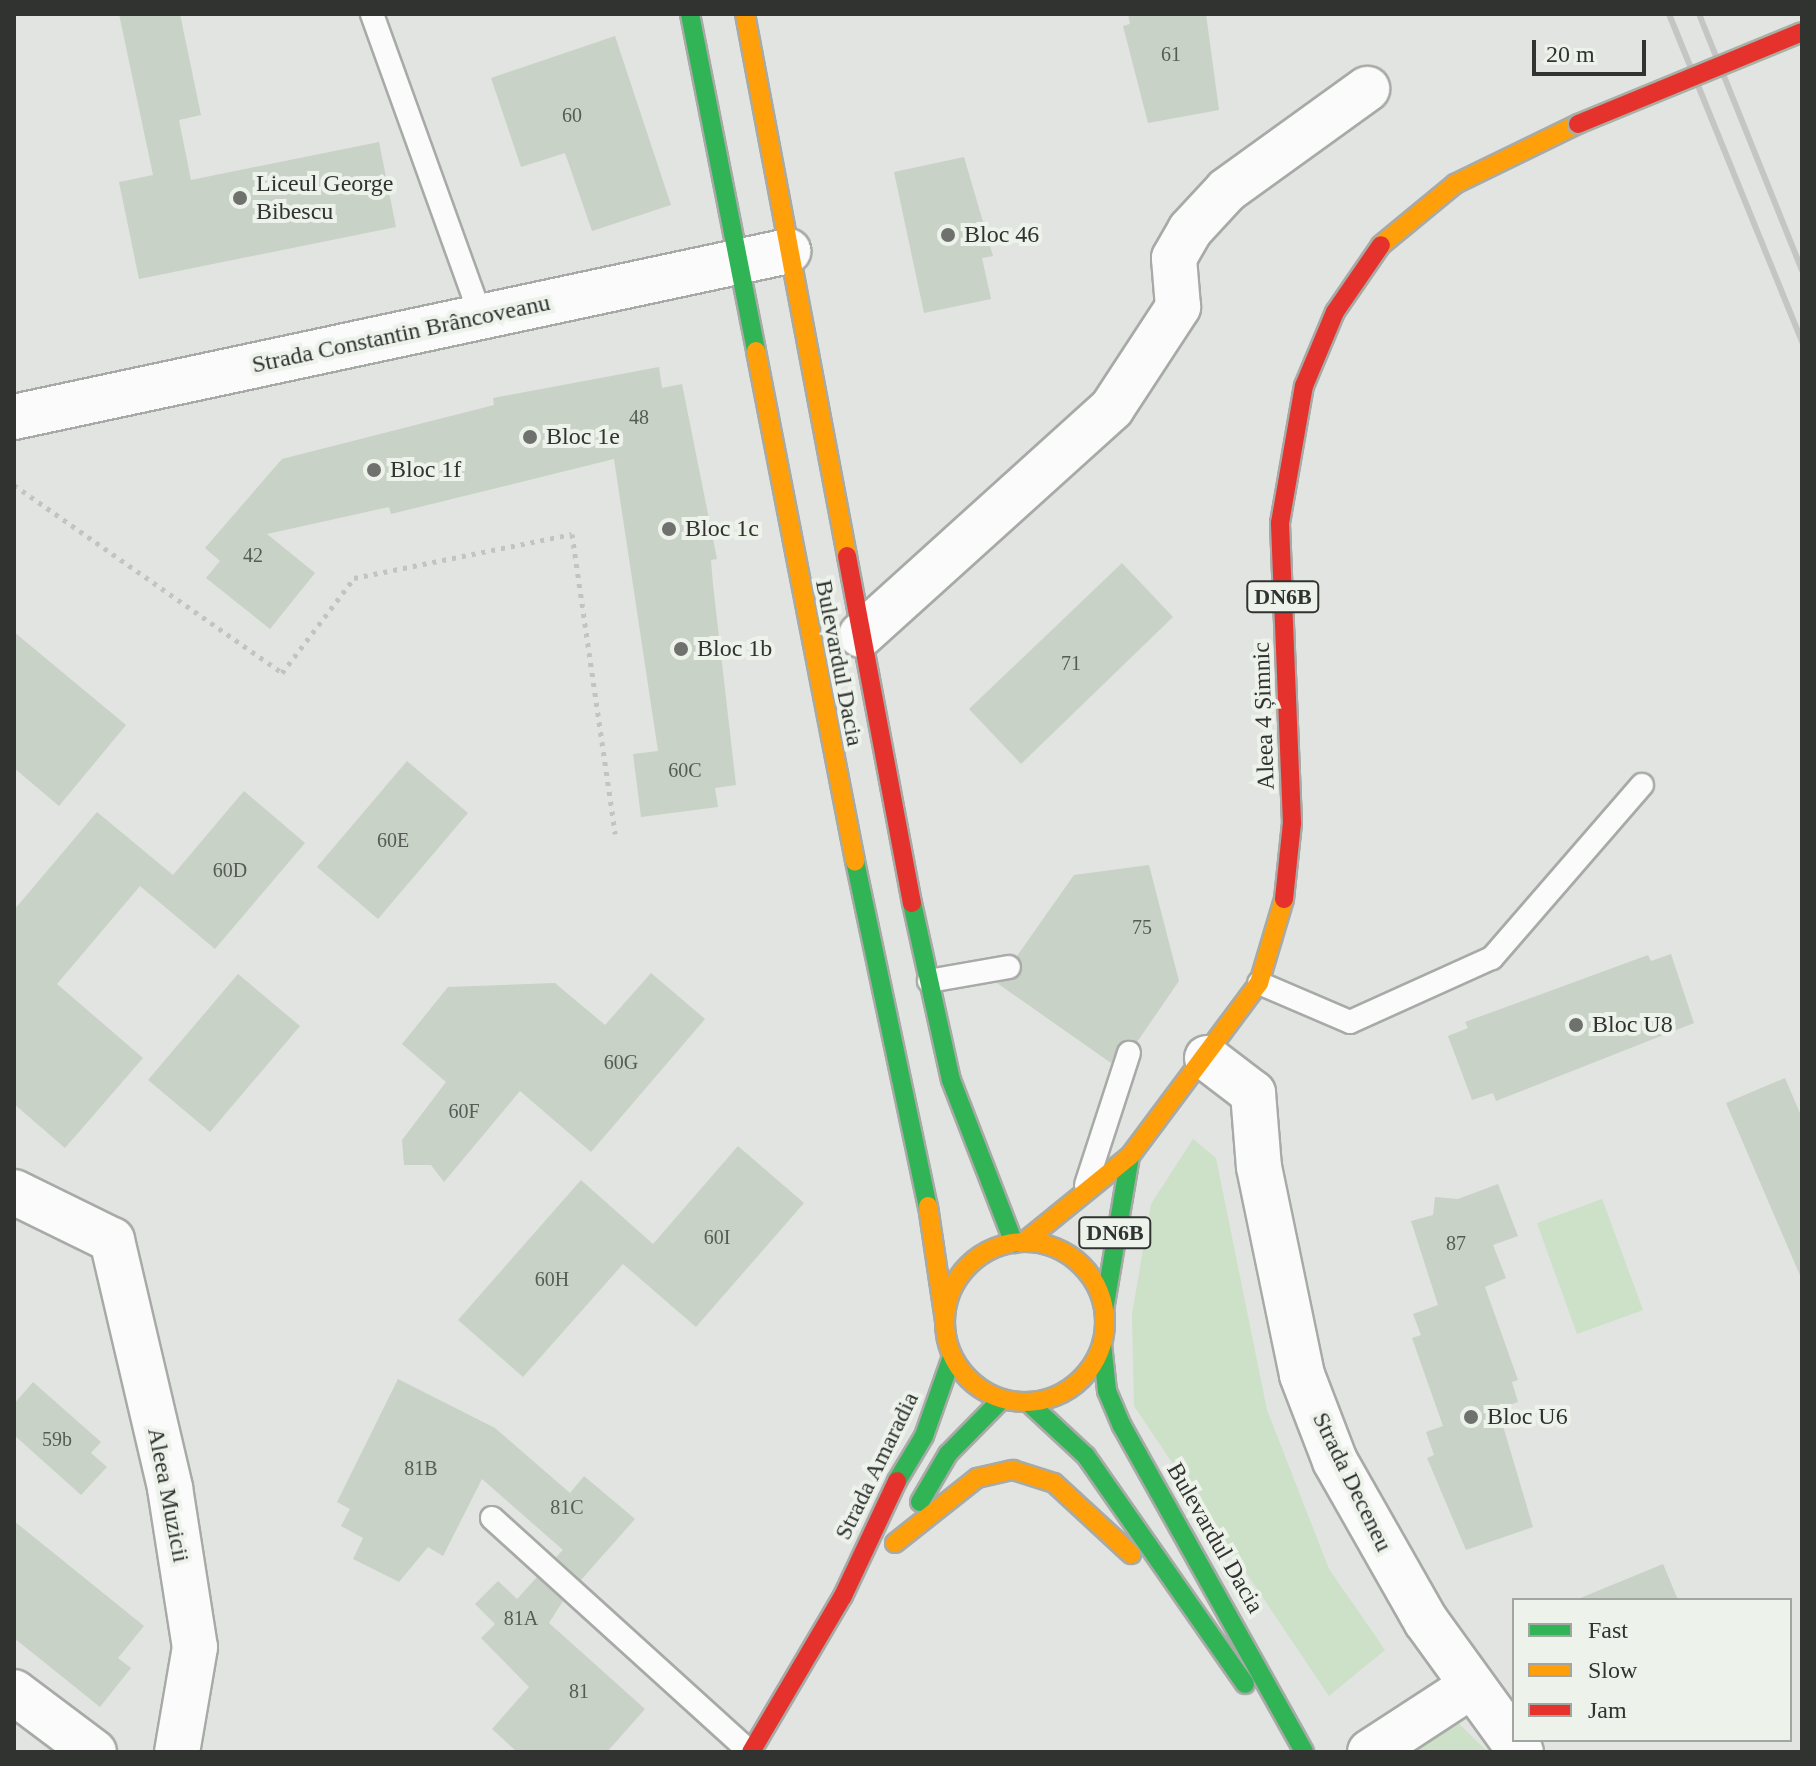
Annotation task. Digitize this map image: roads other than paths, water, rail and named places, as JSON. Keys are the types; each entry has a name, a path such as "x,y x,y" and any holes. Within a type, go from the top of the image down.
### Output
{"main road":[{"name":"Bulevardul Dacia","path":"690,14 735,261 899,1089 939,1253 945,1321 952,1357"},
{"name":"Bulevardul Dacia","path":"745,14 861,635 951,1080 1019,1242"},
{"name":"Aleea 4 Șimnic","path":"1019,1242 1130,1156 1207,1058 1259,983 1282,916 1292,823 1280,523 1304,386 1335,312 1384,241 1455,184 1578,124 1802,32"},
{"name":"Aleea 4 Șimnic","path":"1104,1310 1130,1156"},
{"name":"Bulevardul Dacia","path":"945,1321 958,1277 983,1255 1019,1242 1067,1254 1085,1269 1104,1310 1102,1344 1107,1391 1122,1426 1304,1752"},
{"path":"952,1357 981,1390 1002,1399 1028,1402 1074,1386 1102,1344"},
{"name":"Strada Amaradia","path":"750,1752 843,1596 874,1520 924,1436 952,1357"},
{"name":"Strada Amaradia","path":"843,1596 895,1543 948,1454 1002,1399"},
{"path":"1028,1402 1086,1456 1181,1600 1297,1752"},
{"path":"895,1543 977,1478 1013,1470 1054,1483 1181,1600"}],"street":[{"path":"861,635 1112,408 1178,307 1174,258 1190,230 1227,190 1367,89"},
{"name":"Strada Constantin Brâncoveanu","path":"14,417 788,251"},
{"name":"Strada Deceneu","path":"1207,1058 1253,1093 1259,1167 1302,1375 1335,1461 1468,1688 1512,1741"},
{"name":"Aleea Muzicii","path":"14,1192 112,1240 170,1488 195,1647 177,1752"},
{"path":"1370,1752 1468,1688"},
{"path":"14,1692 94,1752"}],"lane":[{"path":"372,14 481,317"},
{"path":"1259,983 1350,1022 1492,958 1642,785"},
{"path":"929,981 1009,967"},
{"path":"1084,1189 1129,1053"},
{"path":"492,1518 750,1752"}],"railway":[{"path":"1669,14 1802,342"},
{"path":"1699,14 1802,270"}],"place":[{"name":"Liceul George Bibescu","path":"240,198"},
{"name":"Bloc 46","path":"948,235"},
{"name":"Bloc 1e","path":"530,437"},
{"name":"Bloc 1f","path":"374,470"},
{"name":"Bloc 1c","path":"669,529"},
{"name":"Bloc 1b","path":"681,649"},
{"name":"Bloc U8","path":"1576,1025"},
{"name":"Bloc U6","path":"1471,1417"}]}
